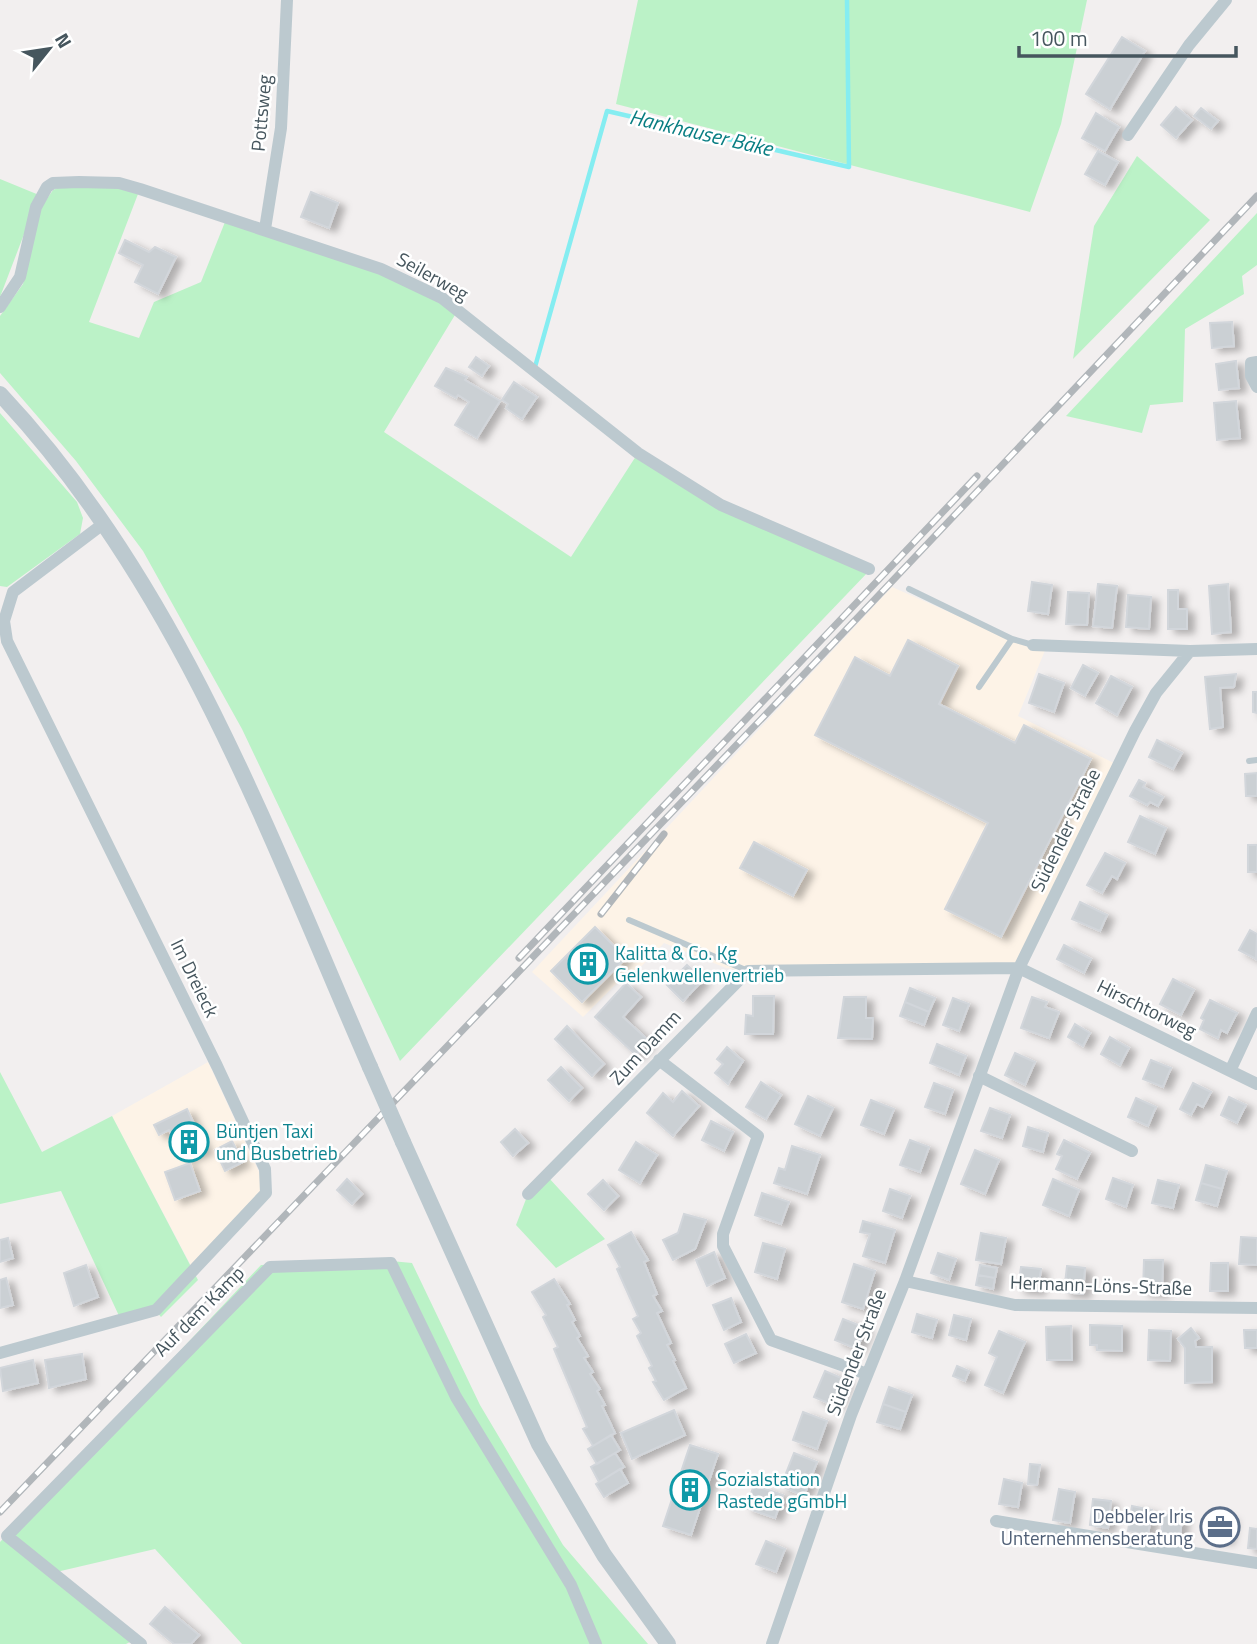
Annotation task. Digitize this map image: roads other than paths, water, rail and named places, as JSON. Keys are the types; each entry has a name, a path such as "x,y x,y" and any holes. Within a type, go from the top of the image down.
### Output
{"street":[{"name":"Pottsweg","path":"265,229 281,128 287,0"},
{"path":"1128,135 1189,45 1226,0"},
{"name":"Seilerweg","path":"0,307 20,277 36,206 47,187 53,183 118,183 381,269 442,298 638,453 669,474 721,506 869,569"},
{"path":"1257,362 1251,363 1251,376 1257,387"},
{"path":"0,394 65,472 103,524 139,577 200,684 509,1384 563,1488 604,1555 668,1644"},
{"name":"Im Dreieck","path":"0,1353 156,1310 266,1193 265,1169 217,1066 7,641 4,621 13,593 103,524"},
{"path":"1033,645 1190,650 1257,649"},
{"name":"Südender Straße","path":"772,1644 867,1374 905,1281 1019,968 1140,722 1156,693 1190,650"},
{"path":"748,971 1019,968"},
{"name":"Hirschtorweg","path":"1019,968 1257,1084"},
{"name":"Zum Damm","path":"528,1194 548,1177 748,971"},
{"path":"1231,1069 1257,1013"},
{"path":"659,1060 758,1136 723,1234 723,1246 771,1340 867,1374"},
{"path":"979,1076 1132,1151"},
{"name":"Auf dem Kamp","path":"141,1644 7,1536 270,1267 391,1263 456,1397 571,1585 596,1644"},
{"name":"Hermann-Löns-Straße","path":"905,1281 1015,1305 1257,1308"},
{"path":"996,1521 1257,1563"}],"lane":[{"path":"909,589 1012,639 1033,645"},
{"path":"979,687 1012,639"},
{"path":"629,920 748,971"}],"waterway":[{"name":"Hankhauser Bäke","path":"535,367 607,111 849,167 847,0"}],"railway":[{"path":"0,1512 771,709 1257,196"},
{"path":"519,958 977,476"},
{"path":"601,914 664,834"}],"place":[{"name":"Kalitta & Co. Kg Gelenkwellenvertrieb","path":"588,964"},
{"name":"Büntjen Taxi und Busbetrieb","path":"189,1142"},
{"name":"Sozialstation Rastede gGmbH","path":"690,1490"},
{"name":"Debbeler Iris Unternehmensberatung","path":"1220,1527"}]}
